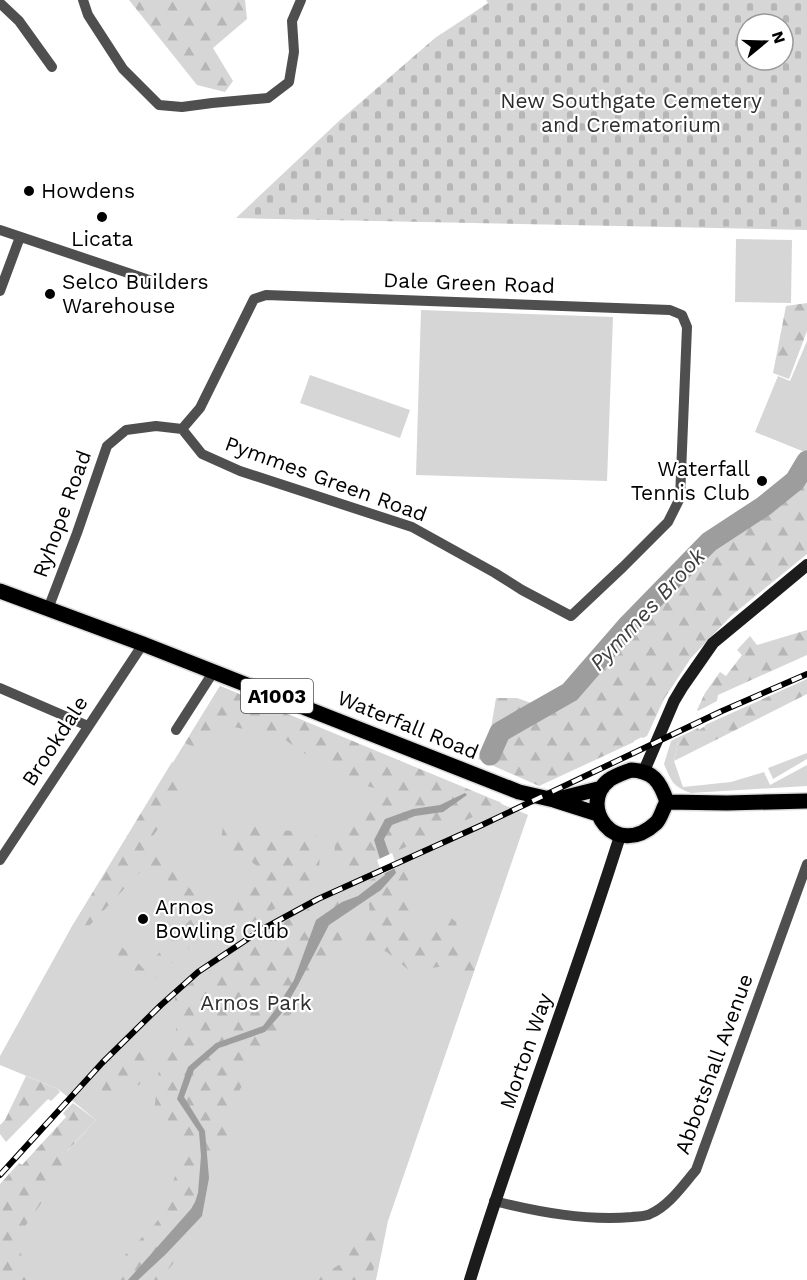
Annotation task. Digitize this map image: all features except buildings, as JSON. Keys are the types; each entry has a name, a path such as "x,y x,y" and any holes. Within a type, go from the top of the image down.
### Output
{"main road":[{"name":"Waterfall Road","path":"0,591 214,671 519,792 554,800 602,788"},
{"name":"A1003","path":"602,788 618,775 631,770 644,771"},
{"path":"602,788 598,799 598,814 603,824 621,836 640,833 657,822 667,802 661,786 644,771"},
{"path":"554,800 598,814"},
{"path":"667,802 807,801"}],"street":[{"path":"83,0 88,15 123,69 159,105 182,107 268,98 289,82 294,52 292,21 301,0"},
{"path":"0,3 19,21 52,67"},
{"path":"0,230 158,283"},
{"path":"0,291 20,237"},
{"name":"Dale Green Road","path":"182,429 200,408 254,299 266,295 670,310 682,315"},
{"name":"Pymmes Green Road","path":"182,429 202,454 240,471 412,528 571,616 668,522 680,498 687,327 682,315"},
{"name":"Ryhope Road","path":"48,609 107,446 126,430 156,426 182,429"},
{"path":"644,771 678,694 713,643 807,565"},
{"name":"Brookdale","path":"0,860 143,644"},
{"path":"176,730 214,671"},
{"path":"0,688 88,726"},
{"name":"Morton Way","path":"470,1280 494,1201 621,836"},
{"name":"Abbotshall Avenue","path":"494,1201 563,1214 619,1218 649,1215 673,1198 696,1170 807,864"}],"green space":[{"path":"129,0 245,0 247,19 213,48 233,81 225,92 197,85"},
{"name":"New Southgate Cemetery and Crematorium","path":"486,0 807,0 807,230 236,218 339,121 435,38 488,3"},
{"path":"736,239 792,240 791,303 735,302"},
{"path":"807,303 807,331 789,379 773,373 786,306"},
{"path":"421,310 613,317 607,481 416,475"},
{"path":"807,341 807,453 755,432 778,376 790,381"},
{"path":"310,375 410,410 400,438 300,403"},
{"path":"807,457 807,554 731,616 691,658 664,699 647,736 539,786 478,759 491,728 496,698 517,698 551,710 580,664 610,639 712,537"},
{"path":"807,630 807,655 718,695 717,701 697,710 705,693 720,672 726,676 742,655 737,650 750,636 757,645"},
{"path":"807,679 807,694 674,761 679,737 698,728 699,730 705,725"},
{"name":"Arnos Park","path":"220,686 528,815 388,1221 376,1280 0,1280 0,1224 96,1120 58,1089 0,1065 0,1056 71,928"},
{"path":"220,686 502,803 352,871 341,867 334,858 335,844 341,827 370,806 378,796 378,789 367,786 310,757 284,739 259,732 234,727 217,735 202,751 185,743"},
{"path":"679,737 674,761 683,787 731,782 764,772 770,785 807,765 807,786 691,793 673,783 664,764 671,741"},
{"path":"807,753 807,759 773,779 768,768"},
{"path":"172,762 183,773 187,783 173,808 148,843 153,854 209,909 212,919 210,929 146,986 142,985 118,962 113,952 120,945 144,969 191,919 141,871 90,925 71,928"},
{"path":"247,823 270,830 316,834 320,843 319,874 324,884 286,902 242,928 231,917 227,907 231,900 248,893 260,879 257,866 248,859 230,853 221,840 223,826"},
{"path":"409,862 415,929 423,934 432,930 433,917 438,911 445,912 456,922 458,932 468,947 475,968 469,985 460,983 454,973 443,966 411,972 387,952 367,944 359,935 369,915 364,883"},
{"path":"349,892 349,916 340,947 298,999 282,1032 262,1052 233,1103 231,1126 233,1150 223,1155 200,1155 197,1189 184,1251 159,1280 103,1280 152,1228 167,1208 170,1189 185,1152 182,1140 161,1128 154,1113 159,1069 172,1050 176,1030 175,997 190,984 267,931 323,902"},
{"path":"126,1046 152,1058 153,1066 139,1085 123,1087 119,1094 108,1100 102,1094 104,1072 110,1060"},
{"path":"26,1076 58,1089 60,1092 51,1101 48,1099 6,1142 0,1134 0,1125 5,1120"},
{"path":"73,1103 96,1120 68,1150 61,1170 47,1195 16,1239 34,1280 0,1280 0,1184 19,1163 22,1165 66,1117 63,1113"},
{"path":"387,1198 380,1226 372,1280 316,1280 339,1265"}],"shaded area":[{"path":"465,793 467,795 443,812 415,816 392,825 384,839 396,873 381,890 329,925 281,1014 265,1032 219,1048 194,1070 184,1097 205,1131 209,1178 202,1216 138,1280 128,1280 191,1209 198,1193 201,1156 199,1132 177,1099 188,1067 216,1043 263,1026 294,980 316,920 342,902 358,896 385,875 374,840 385,819 413,809 440,805"}],"pier":[{"path":"392,853 397,867 379,876 382,874 377,860"}],"waterway":[{"name":"Pymmes Brook","path":"490,755 500,732 570,692 629,624 709,542 764,506 795,481 807,461"}],"railway":[{"path":"0,1175 102,1063 161,1005 198,972 261,930 318,899 482,825 722,711 807,674"}],"place":[{"name":"Howdens","path":"29,191"},
{"name":"Licata","path":"102,217"},
{"name":"Selco Builders Warehouse","path":"50,294"},
{"name":"Waterfall Tennis Club","path":"762,481"},
{"name":"Arnos Bowling Club","path":"143,919"}]}
